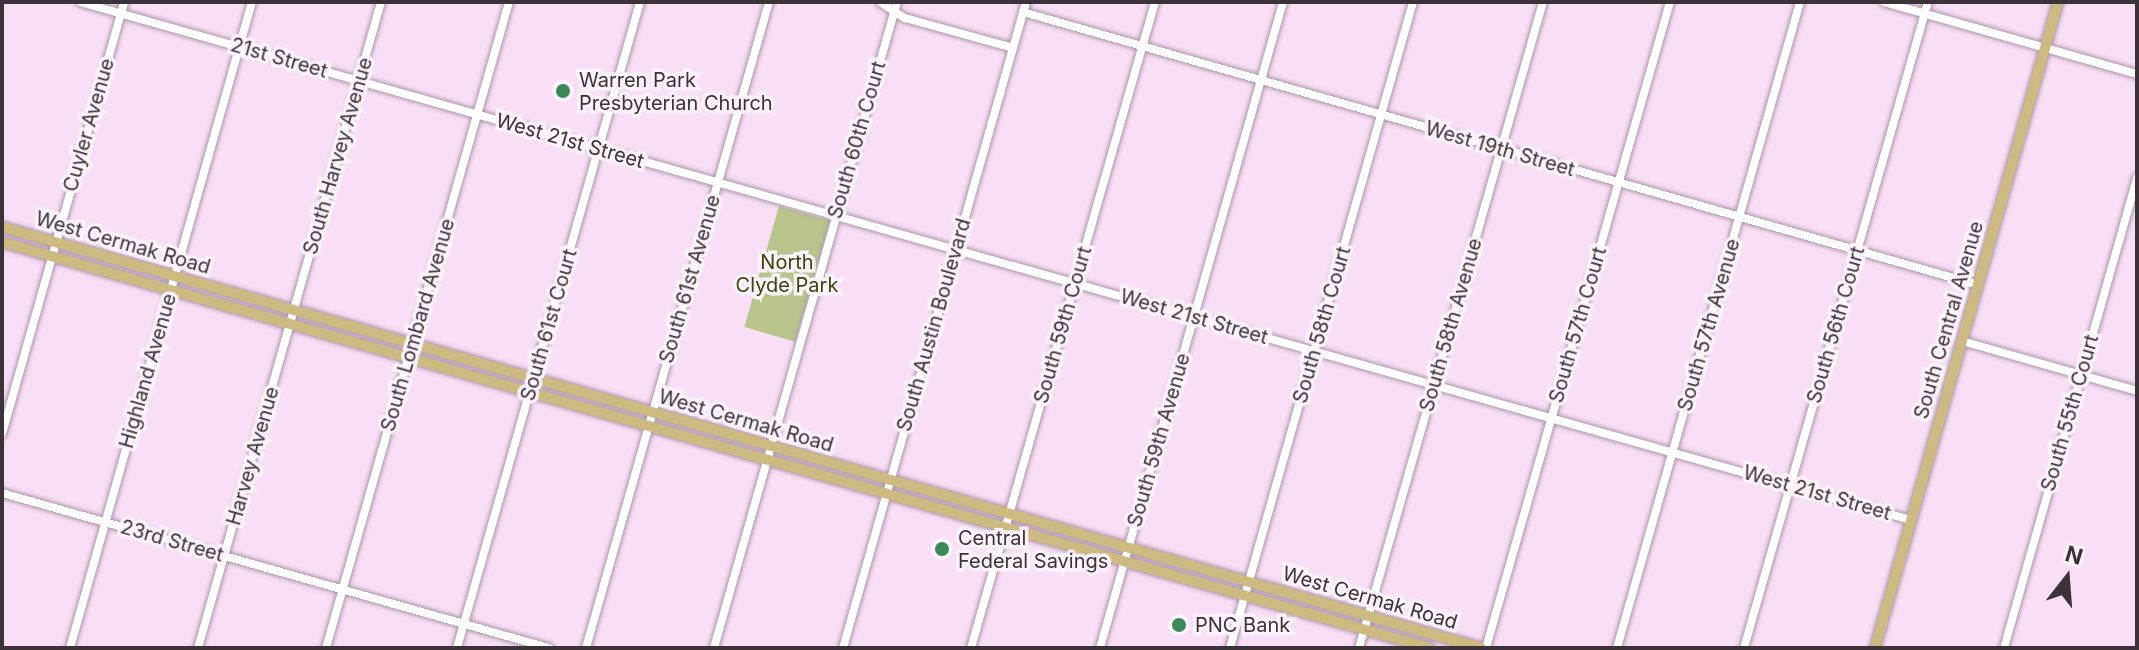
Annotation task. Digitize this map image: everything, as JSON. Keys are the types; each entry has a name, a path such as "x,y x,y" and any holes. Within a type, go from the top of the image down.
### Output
{"main road":[{"name":"South Central Avenue","path":"1875,648 2058,2"},
{"name":"West Cermak Road","path":"2,227 1484,648"},
{"name":"West Cermak Road","path":"2,242 1429,648"}],"street":[{"name":"21st Street","path":"80,2 477,115"},
{"name":"Cuyler Avenue","path":"2,434 124,2"},
{"name":"Highland Avenue","path":"70,648 252,2"},
{"name":"South Harvey Avenue","path":"294,310 381,2"},
{"name":"South Lombard Avenue","path":"326,648 509,2"},
{"name":"South 61st Court","path":"457,648 640,2"},
{"name":"South 61st Avenue","path":"586,648 769,2"},
{"path":"880,2 896,5 905,18 1013,48"},
{"name":"South 59th Court","path":"971,648 1155,2"},
{"name":"South 59th Avenue","path":"1100,648 1283,2"},
{"name":"South 58th Court","path":"1230,648 1413,2"},
{"name":"South 58th Avenue","path":"1359,648 1543,2"},
{"name":"South 57th Court","path":"1484,648 1670,2"},
{"name":"South 57th Avenue","path":"1617,648 1800,2"},
{"path":"1884,2 2137,74"},
{"name":"South 56th Court","path":"1744,648 1928,2"},
{"name":"South 60th Court","path":"714,648 896,5"},
{"name":"West 19th Street","path":"1024,7 1142,46 1978,285"},
{"name":"South Austin Boulevard","path":"843,648 1024,7"},
{"name":"West 21st Street","path":"477,115 1910,520"},
{"name":"South 55th Court","path":"2004,648 2137,177"},
{"name":"Harvey Avenue","path":"198,648 294,310"},
{"path":"1962,341 2137,391"},
{"name":"23rd Street","path":"2,493 549,648"}],"green space":[{"name":"North Clyde Park","path":"779,206 830,221 795,342 744,327"}],"place":[{"name":"Warren Park Presbyterian Church","path":"563,91"},
{"name":"Central Federal Savings","path":"942,549"},
{"name":"PNC Bank","path":"1179,625"}]}
